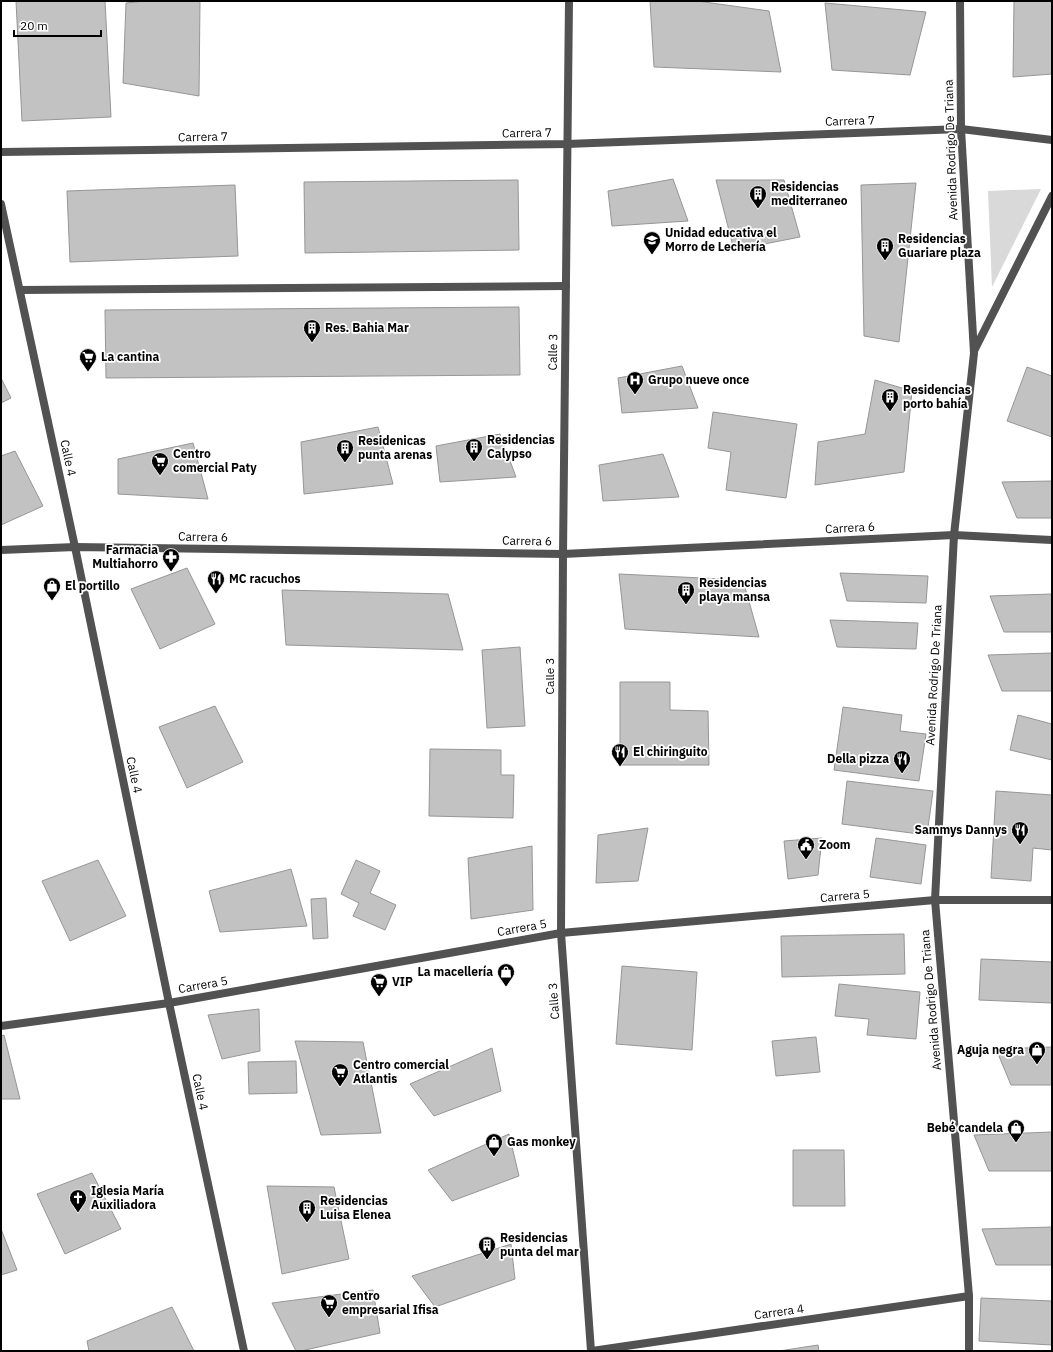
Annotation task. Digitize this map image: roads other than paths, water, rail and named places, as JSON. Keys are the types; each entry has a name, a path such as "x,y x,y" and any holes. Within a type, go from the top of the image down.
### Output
{"street":[{"name":"Calle 3","path":"569,1 563,554 561,933 592,1351"},
{"name":"Avenida Rodrigo De Triana","path":"960,1 961,129 974,353 954,535 935,900 968,1296 970,1351"},
{"name":"Carrera 7","path":"1,152 567,144 961,129 1052,140"},
{"path":"974,353 1052,196"},
{"name":"Calle 4","path":"1,204 75,547 169,1003 244,1351"},
{"path":"20,290 566,286"},
{"name":"Carrera 6","path":"1,550 75,547 563,554 954,535 1052,540"},
{"name":"Carrera 5","path":"1,1026 169,1003 561,933 935,900 1052,900"},
{"name":"Carrera 4","path":"592,1351 968,1296"}],"place":[{"name":"Residencias mediterraneo","path":"758,209"},
{"name":"Unidad educativa el Morro de Lechería","path":"652,255"},
{"name":"Residencias Guariare plaza","path":"885,261"},
{"name":"Res. Bahia Mar","path":"312,343"},
{"name":"La cantina","path":"88,372"},
{"name":"Grupo nueve once","path":"635,395"},
{"name":"Residencias porto bahía","path":"890,412"},
{"name":"Residencias Calypso","path":"474,462"},
{"name":"Residenicas punta arenas","path":"345,463"},
{"name":"Centro comercial Paty","path":"160,476"},
{"name":"Farmacia Multiahorro","path":"171,572"},
{"name":"MC racuchos","path":"216,594"},
{"name":"El portillo","path":"52,601"},
{"name":"Residencias playa mansa","path":"686,605"},
{"name":"El chiringuito","path":"620,767"},
{"name":"Della pizza","path":"902,774"},
{"name":"Sammys Dannys","path":"1020,845"},
{"name":"Zoom","path":"806,860"},
{"name":"La macellería","path":"506,987"},
{"name":"VIP","path":"379,997"},
{"name":"Aguja negra","path":"1037,1065"},
{"name":"Centro comercial Atlantis","path":"340,1087"},
{"name":"Bebé candela","path":"1016,1143"},
{"name":"Gas monkey","path":"494,1157"},
{"name":"Iglesia María Auxiliadora","path":"78,1213"},
{"name":"Residencias Luisa Elenea","path":"307,1223"},
{"name":"Residencias punta del mar","path":"487,1260"},
{"name":"Centro empresarial Ifisa","path":"329,1318"}]}
